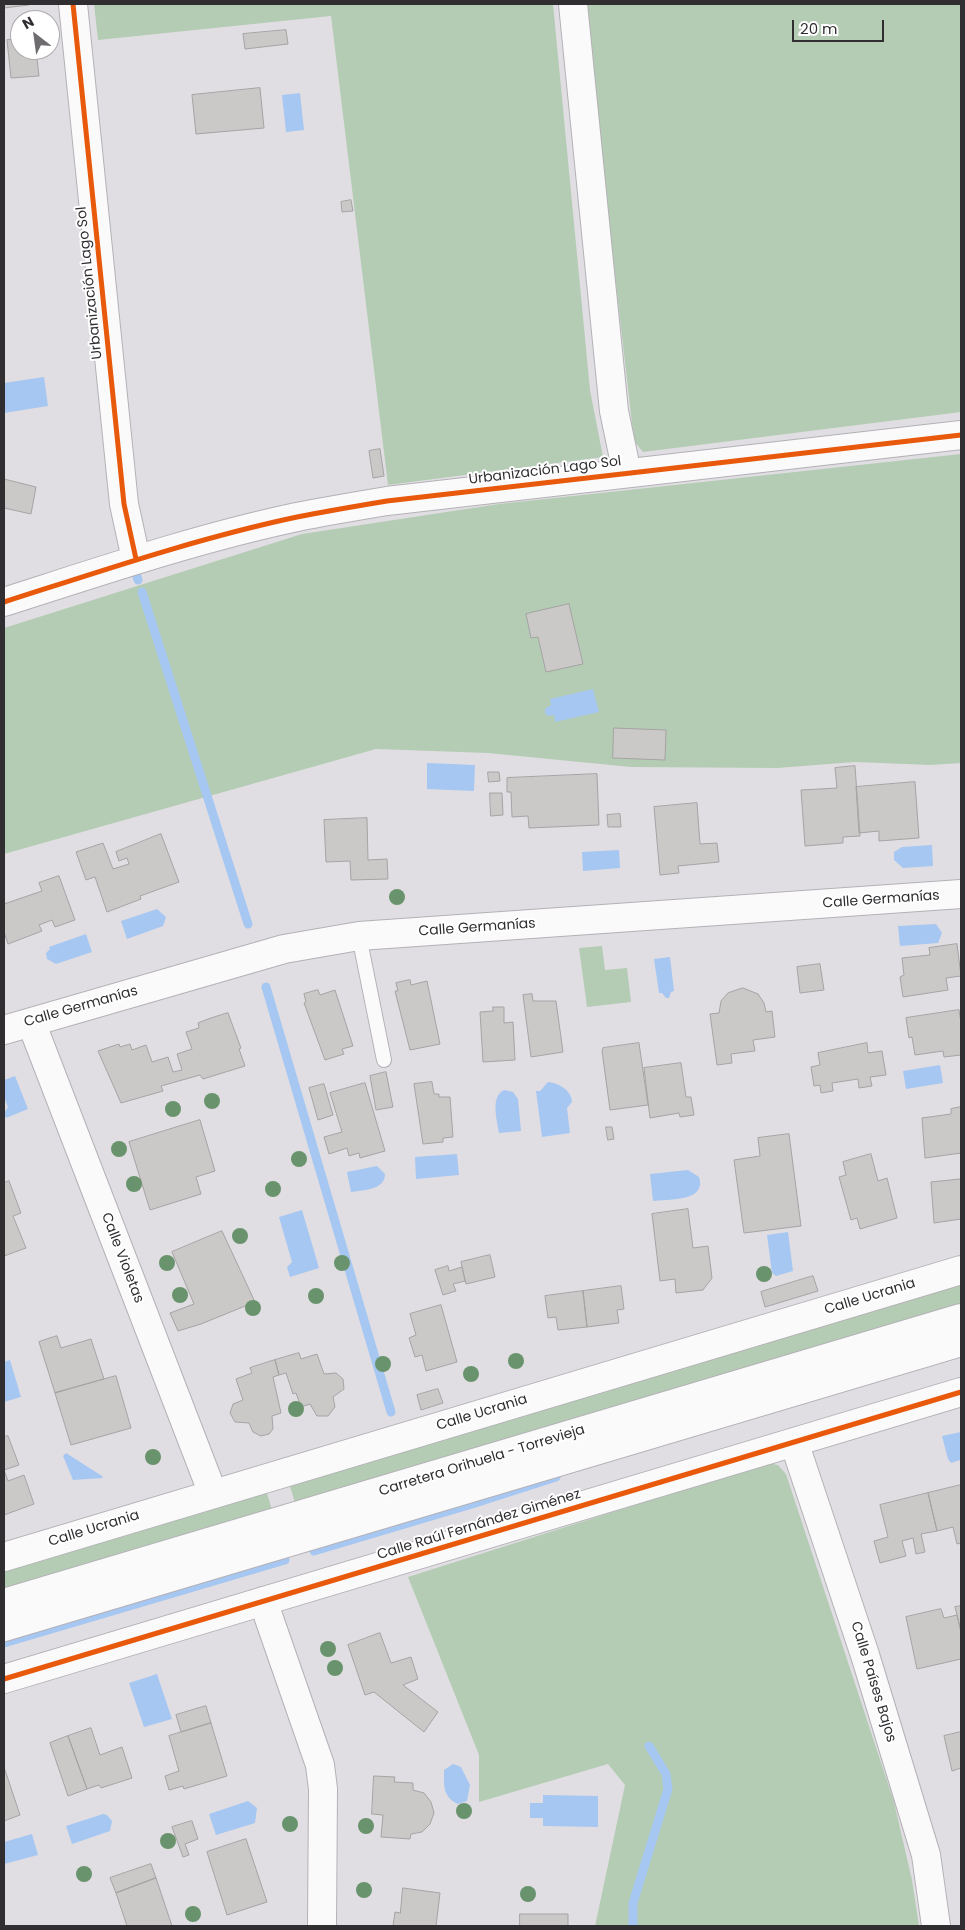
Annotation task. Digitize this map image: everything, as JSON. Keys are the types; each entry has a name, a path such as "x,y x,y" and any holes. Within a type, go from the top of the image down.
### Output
{"street":[{"name":"Urbanización Lago Sol","path":"73,4 124,504 136,560"},
{"path":"573,4 614,411 627,473"},
{"name":"Urbanización Lago Sol","path":"4,602 136,560 297,517 388,500 961,436"},
{"name":"Calle Germanías","path":"4,1030 284,949 360,936 961,894"},
{"name":"Calle Violetas","path":"31,1022 213,1494"},
{"name":"Calle Ucrania","path":"4,1557 961,1270"},
{"name":"Carretera Orihuela - Torrevieja","path":"4,1603 961,1318"},
{"name":"Carretera Orihuela - Torrevieja","path":"4,1627 961,1342"},
{"name":"Calle Raúl Fernández Giménez","path":"4,1679 961,1392"},
{"name":"Calle Países Bajos","path":"794,1442 866,1655 926,1855 936,1926"},
{"path":"263,1601 320,1765 323,1789 322,1926"}],"lane":[{"path":"360,936 384,1060"}],"green space":[{"path":"94,4 553,4 590,390 603,457 388,485 331,16 98,40"},
{"path":"584,4 961,4 961,412 643,452 634,441"},
{"path":"961,454 961,763 931,765 855,762 777,768 631,767 488,753 376,749 4,854 4,628 302,534 499,504"},
{"path":"602,946 605,970 627,968 631,1002 587,1007 579,948"},
{"path":"961,1282 961,1308 296,1506 289,1483"},
{"path":"767,1463 778,1465 786,1474 894,1802 912,1880 919,1926 595,1926 625,1785 608,1764 479,1802 479,1755 408,1577"},
{"path":"266,1490 273,1513 4,1594 4,1570"}],"water":[{"path":"300,93 304,130 286,132 282,95"},
{"path":"44,377 48,406 4,413 4,383"},
{"path":"593,689 599,712 555,722 554,715 548,716 545,713 545,709 551,705 550,699"},
{"path":"427,763 475,765 474,791 427,789"},
{"path":"932,845 933,866 903,868 894,860 894,852 902,847"},
{"path":"619,850 620,868 583,871 582,852"},
{"path":"157,909 166,917 163,926 127,939 121,921"},
{"path":"936,924 942,933 938,943 900,946 898,926"},
{"path":"86,934 92,952 56,964 47,959 46,953 50,949 49,947"},
{"path":"670,957 674,991 671,992 669,998 666,998 662,993 659,993 654,959"},
{"path":"940,1065 943,1083 906,1089 903,1071"},
{"path":"15,1076 28,1109 6,1118 4,1113 8,1107 4,1097 4,1080"},
{"path":"548,1082 564,1088 570,1094 572,1102 567,1108 570,1133 542,1137 536,1091 540,1091"},
{"path":"504,1090 513,1092 518,1099 521,1131 499,1133 496,1103 500,1093"},
{"path":"457,1154 459,1175 416,1179 415,1157"},
{"path":"377,1166 385,1174 382,1183 367,1190 351,1192 347,1172"},
{"path":"688,1170 699,1177 700,1185 697,1191 685,1198 653,1201 650,1174"},
{"path":"302,1210 319,1268 290,1277 287,1267 292,1262 279,1217"},
{"path":"788,1232 793,1271 776,1276 772,1273 767,1235"},
{"path":"10,1360 21,1397 4,1402 4,1362"},
{"path":"961,1432 960,1460 951,1463 948,1459 942,1436"},
{"path":"66,1453 103,1478 73,1480 63,1456"},
{"path":"157,1674 172,1719 144,1727 129,1683"},
{"path":"453,1764 461,1767 470,1785 467,1801 458,1804 449,1798 444,1785 444,1770"},
{"path":"543,1795 598,1796 598,1827 543,1826 543,1818 530,1818 530,1803 543,1803"},
{"path":"248,1801 257,1808 255,1823 216,1835 209,1814"},
{"path":"103,1814 107,1815 112,1821 110,1831 72,1844 66,1826"},
{"path":"32,1834 38,1855 4,1864 4,1842"}],"building":[{"path":"4,4 29,4 29,5 4,8"},
{"path":"286,30 288,44 245,49 243,34"},
{"path":"7,40 10,40 10,60 37,60 39,76 11,78"},
{"path":"260,88 264,128 196,134 192,95"},
{"path":"351,200 353,211 342,212 341,202"},
{"path":"380,449 384,476 373,478 369,451"},
{"path":"4,479 36,487 31,514 4,508"},
{"path":"569,604 583,664 546,672 538,637 531,638 526,614"},
{"path":"614,728 666,730 665,760 613,758"},
{"path":"855,766 860,836 843,837 843,843 805,846 801,790 837,788 835,768"},
{"path":"488,772 499,772 500,781 489,782"},
{"path":"597,774 599,825 529,828 528,816 512,817 511,792 507,792 507,778"},
{"path":"915,782 919,838 879,841 879,831 859,833 856,787"},
{"path":"490,793 502,793 503,815 491,816"},
{"path":"697,803 700,844 717,843 719,862 678,866 679,873 660,875 654,807"},
{"path":"620,814 621,827 608,827 607,815"},
{"path":"367,818 368,860 387,859 388,879 351,880 350,861 326,862 324,820"},
{"path":"161,834 179,882 140,896 141,899 107,912 95,877 86,880 76,852 103,843 113,869 129,864 127,858 119,861 116,852"},
{"path":"59,876 75,920 55,927 52,920 39,925 42,931 8,944 4,932 4,904 42,891 39,883"},
{"path":"957,944 961,976 946,978 948,990 903,997 900,977 904,975 902,958 930,955 929,948"},
{"path":"820,964 824,990 800,993 797,967"},
{"path":"410,980 411,985 427,981 440,1044 410,1050 395,991 398,991 396,983"},
{"path":"743,988 758,994 764,1003 766,1012 772,1011 775,1037 753,1040 755,1051 731,1054 732,1063 717,1065 710,1014 719,1013 721,1001 728,993"},
{"path":"318,990 320,995 335,990 353,1046 342,1049 344,1054 325,1060 304,1003 306,1002 304,994"},
{"path":"532,994 533,1001 556,1001 563,1052 531,1057 523,995"},
{"path":"493,1007 504,1007 504,1023 513,1022 515,1060 483,1062 480,1012 493,1011"},
{"path":"959,1010 961,1055 944,1057 943,1051 915,1055 912,1037 909,1038 906,1018"},
{"path":"228,1013 241,1048 239,1049 245,1066 203,1079 200,1075 161,1086 163,1091 121,1103 98,1051 119,1044 120,1047 130,1044 132,1050 146,1045 152,1062 168,1057 173,1072 182,1070 177,1054 192,1049 186,1032 199,1028 198,1023"},
{"path":"639,1043 648,1105 610,1110 603,1048"},
{"path":"867,1043 868,1053 882,1051 886,1075 870,1077 872,1086 859,1088 858,1079 832,1083 833,1091 821,1093 820,1085 814,1086 811,1067 820,1065 818,1053"},
{"path":"681,1063 686,1097 691,1097 694,1115 680,1117 679,1113 650,1118 644,1068"},
{"path":"386,1072 393,1107 376,1110 370,1076"},
{"path":"432,1082 434,1094 439,1094 439,1097 450,1097 453,1137 443,1138 443,1142 423,1144 414,1084"},
{"path":"365,1083 385,1151 360,1158 359,1153 349,1156 347,1148 329,1154 324,1137 342,1132 330,1093"},
{"path":"324,1084 333,1115 318,1120 309,1088"},
{"path":"961,1107 961,1153 925,1158 922,1118 951,1114 951,1109"},
{"path":"200,1120 215,1171 196,1177 201,1194 150,1210 129,1142"},
{"path":"606,1127 612,1127 614,1139 608,1140"},
{"path":"789,1134 801,1226 744,1233 734,1160 760,1156 758,1138"},
{"path":"871,1154 878,1181 887,1178 897,1218 860,1229 857,1218 851,1220 839,1177 846,1175 843,1162"},
{"path":"961,1173 961,1219 934,1223 931,1182 960,1179"},
{"path":"9,1181 21,1213 13,1216 26,1248 4,1256 4,1183"},
{"path":"688,1209 693,1248 708,1246 712,1278 703,1290 676,1293 675,1279 660,1281 652,1214"},
{"path":"222,1231 255,1302 201,1324 178,1331 170,1313 194,1304 172,1252"},
{"path":"490,1255 495,1277 466,1284 461,1262"},
{"path":"448,1266 449,1271 462,1267 465,1281 453,1284 456,1291 443,1295 435,1270"},
{"path":"813,1276 818,1291 765,1307 761,1292"},
{"path":"621,1286 624,1309 617,1310 619,1323 587,1327 583,1291"},
{"path":"583,1291 587,1327 558,1330 556,1317 548,1318 545,1296"},
{"path":"441,1305 457,1362 426,1371 422,1355 415,1357 409,1338 416,1335 410,1314"},
{"path":"57,1336 61,1348 91,1339 104,1379 55,1393 39,1342"},
{"path":"299,1353 301,1359 317,1354 324,1374 336,1373 343,1379 344,1389 333,1397 335,1407 328,1416 317,1416 310,1404 301,1407 296,1393 293,1394 286,1373 279,1375 275,1360"},
{"path":"275,1360 279,1375 273,1377 281,1413 272,1416 273,1429 269,1434 261,1436 253,1432 249,1423 235,1422 230,1413 233,1404 243,1400 236,1379 252,1373 250,1368"},
{"path":"116,1376 131,1428 71,1445 55,1393"},
{"path":"438,1389 443,1403 421,1410 417,1395"},
{"path":"8,1436 19,1465 4,1470 4,1437"},
{"path":"4,1470 8,1481 24,1475 34,1504 4,1515"},
{"path":"961,1485 961,1543 957,1544 953,1527 937,1531 928,1493"},
{"path":"928,1493 937,1531 921,1534 925,1552 916,1554 913,1538 902,1541 906,1556 880,1563 874,1541 888,1537 880,1505"},
{"path":"961,1606 961,1632 955,1607"},
{"path":"941,1609 944,1618 957,1615 961,1632 961,1659 917,1669 906,1617"},
{"path":"380,1633 391,1663 411,1657 418,1679 403,1685 438,1712 424,1732 374,1692 365,1695 348,1645"},
{"path":"206,1706 211,1723 181,1732 176,1715"},
{"path":"211,1723 227,1776 184,1789 183,1786 169,1790 165,1776 179,1771 169,1736"},
{"path":"91,1728 100,1755 122,1747 132,1778 101,1788 99,1785 87,1789 68,1736"},
{"path":"961,1732 961,1768 952,1771 944,1736"},
{"path":"68,1736 87,1789 68,1796 50,1743"},
{"path":"4,1767 20,1815 4,1821"},
{"path":"374,1776 395,1777 394,1782 413,1783 413,1790 424,1793 431,1802 434,1813 430,1824 422,1832 411,1834 410,1839 381,1837 383,1815 372,1814"},
{"path":"192,1821 198,1839 185,1844 189,1855 183,1857 172,1827"},
{"path":"246,1839 267,1902 227,1915 207,1852"},
{"path":"151,1864 156,1878 116,1893 110,1878"},
{"path":"156,1878 172,1926 127,1926 116,1893"},
{"path":"403,1888 440,1893 436,1926 393,1926 395,1912 400,1913"},
{"path":"520,1914 568,1914 568,1926 520,1926"}],"waterway":[{"path":"133,563 138,580"},
{"path":"142,592 248,924"},
{"path":"266,987 391,1412"},
{"path":"314,1551 556,1477"},
{"path":"4,1643 285,1560"},
{"path":"633,1926 633,1903 668,1789 666,1774 649,1746"}],"cycle path":[{"path":"73,4 124,504 136,559"},
{"path":"4,602 150,556 260,525 387,501 961,435"},
{"path":"4,1679 961,1392"}]}
